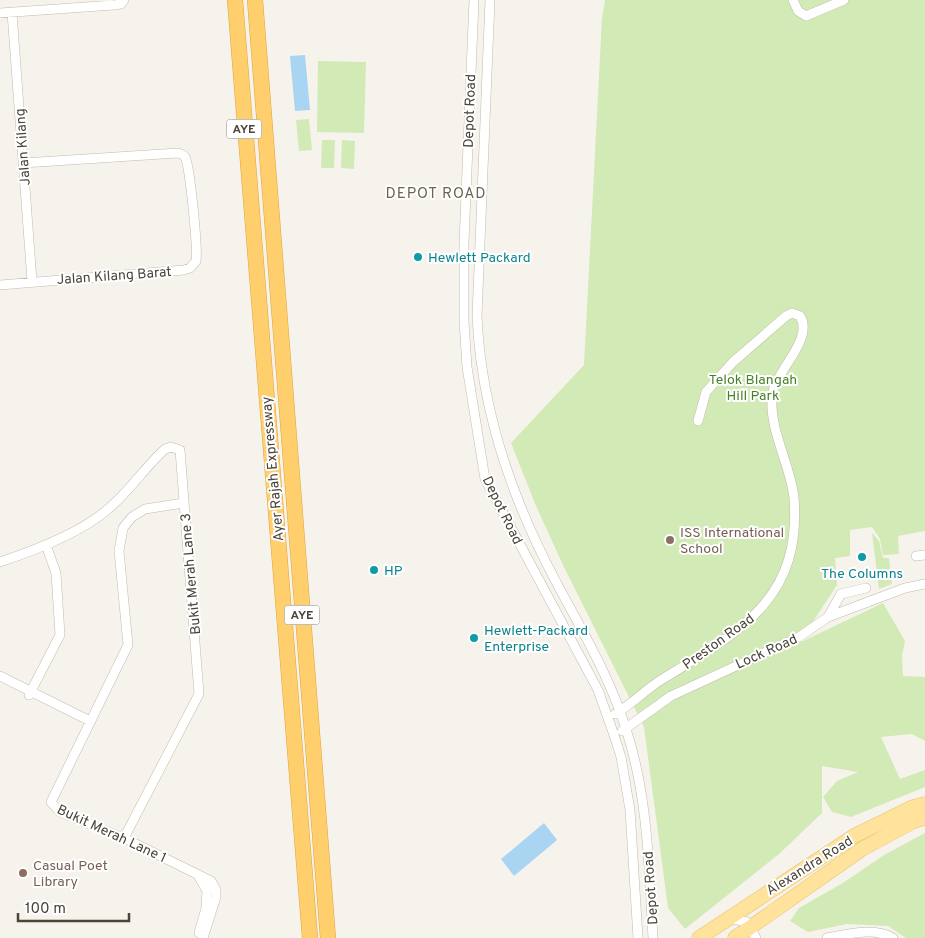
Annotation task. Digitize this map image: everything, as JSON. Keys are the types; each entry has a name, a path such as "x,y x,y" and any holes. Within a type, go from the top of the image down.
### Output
{"highway":[{"name":"Ayer Rajah Expressway","path":"234,0 310,938"},
{"name":"Ayer Rajah Expressway","path":"255,0 328,938"}],"main road":[{"name":"Alexandra Road","path":"699,938 762,894 854,836 912,806 925,804"},
{"name":"Alexandra Road","path":"735,938 753,933 776,911 862,849 914,821 925,818"},
{"path":"762,894 761,906 764,910 776,911"}],"street":[{"path":"0,13 114,5 121,4 124,0"},
{"name":"Depot Road","path":"474,0 464,242 464,321 467,367 485,479 598,690 614,735 621,756 630,810 638,938"},
{"name":"Depot Road","path":"490,0 477,316 488,395 507,475 552,575 602,664 626,729 646,812 653,938"},
{"path":"792,0 798,11 806,16 844,0"},
{"name":"Jalan Kilang","path":"12,13 32,281"},
{"name":"Jalan Kilang Barat","path":"0,285 184,270 194,265 197,256 186,160 182,155 178,153 23,162"},
{"name":"Preston Road","path":"608,718 620,711 645,690 752,619 772,598 787,570 794,536 794,496 779,444 772,400 775,381 794,353 804,331 800,316 792,313 786,316 733,362 706,392 698,421"},
{"path":"0,562 46,545 105,512 168,448 180,450 184,503"},
{"name":"Bukit Merah Lane 3","path":"90,723 128,645 118,551 122,528 132,517 145,509 184,503 199,694 124,838"},
{"path":"30,693 60,635 56,574 46,545"},
{"name":"Lock Road","path":"614,735 626,729 671,696 799,636 828,617 905,588 925,584"},
{"path":"828,617 841,594 866,588"},
{"path":"0,676 90,723"},
{"path":"0,681 30,693"},
{"name":"Bukit Merah Lane 1","path":"90,723 51,802 60,812 124,838 198,875 205,876 211,881 216,890 203,938"},
{"path":"197,938 208,901 208,891 199,880 198,875"},
{"path":"729,918 742,919 747,922 753,933"},
{"path":"827,938 851,933 886,934 893,938"}],"green space":[{"name":"Telok Blangah Hill Park","path":"605,0 925,0 925,531 898,536 899,554 883,555 880,539 872,527 850,530 850,556 835,558 837,585 799,643 883,603 905,641 902,655 903,676 925,677 925,741 912,734 881,737 900,779 925,770 925,787 851,817 832,812 823,797 837,781 858,772 822,766 822,813 779,854 685,929 668,908 644,727 563,565 536,506 511,443 584,365 602,18"},
{"path":"318,61 366,62 364,133 317,132"},
{"path":"309,119 312,150 299,151 296,120"},
{"path":"322,140 335,140 334,168 321,168"},
{"path":"342,140 355,141 354,169 341,168"},
{"path":"872,533 879,541 883,558 889,558 892,584 879,589"},
{"path":"925,833 925,938 906,938 888,926 847,924 808,932 790,921 799,908 843,883 884,855"}],"water":[{"path":"305,55 310,110 295,111 290,56"},
{"path":"544,823 557,840 514,876 501,859"}],"place":[{"name":"Hewlett Packard","path":"418,257"},
{"name":"ISS International School","path":"670,540"},
{"name":"The Columns","path":"862,557"},
{"name":"HP","path":"374,570"},
{"name":"Hewlett-Packard Enterprise","path":"474,638"},
{"name":"Casual Poet Library","path":"23,873"}],"district":[{"name":"DEPOT ROAD","path":"436,193"}]}
